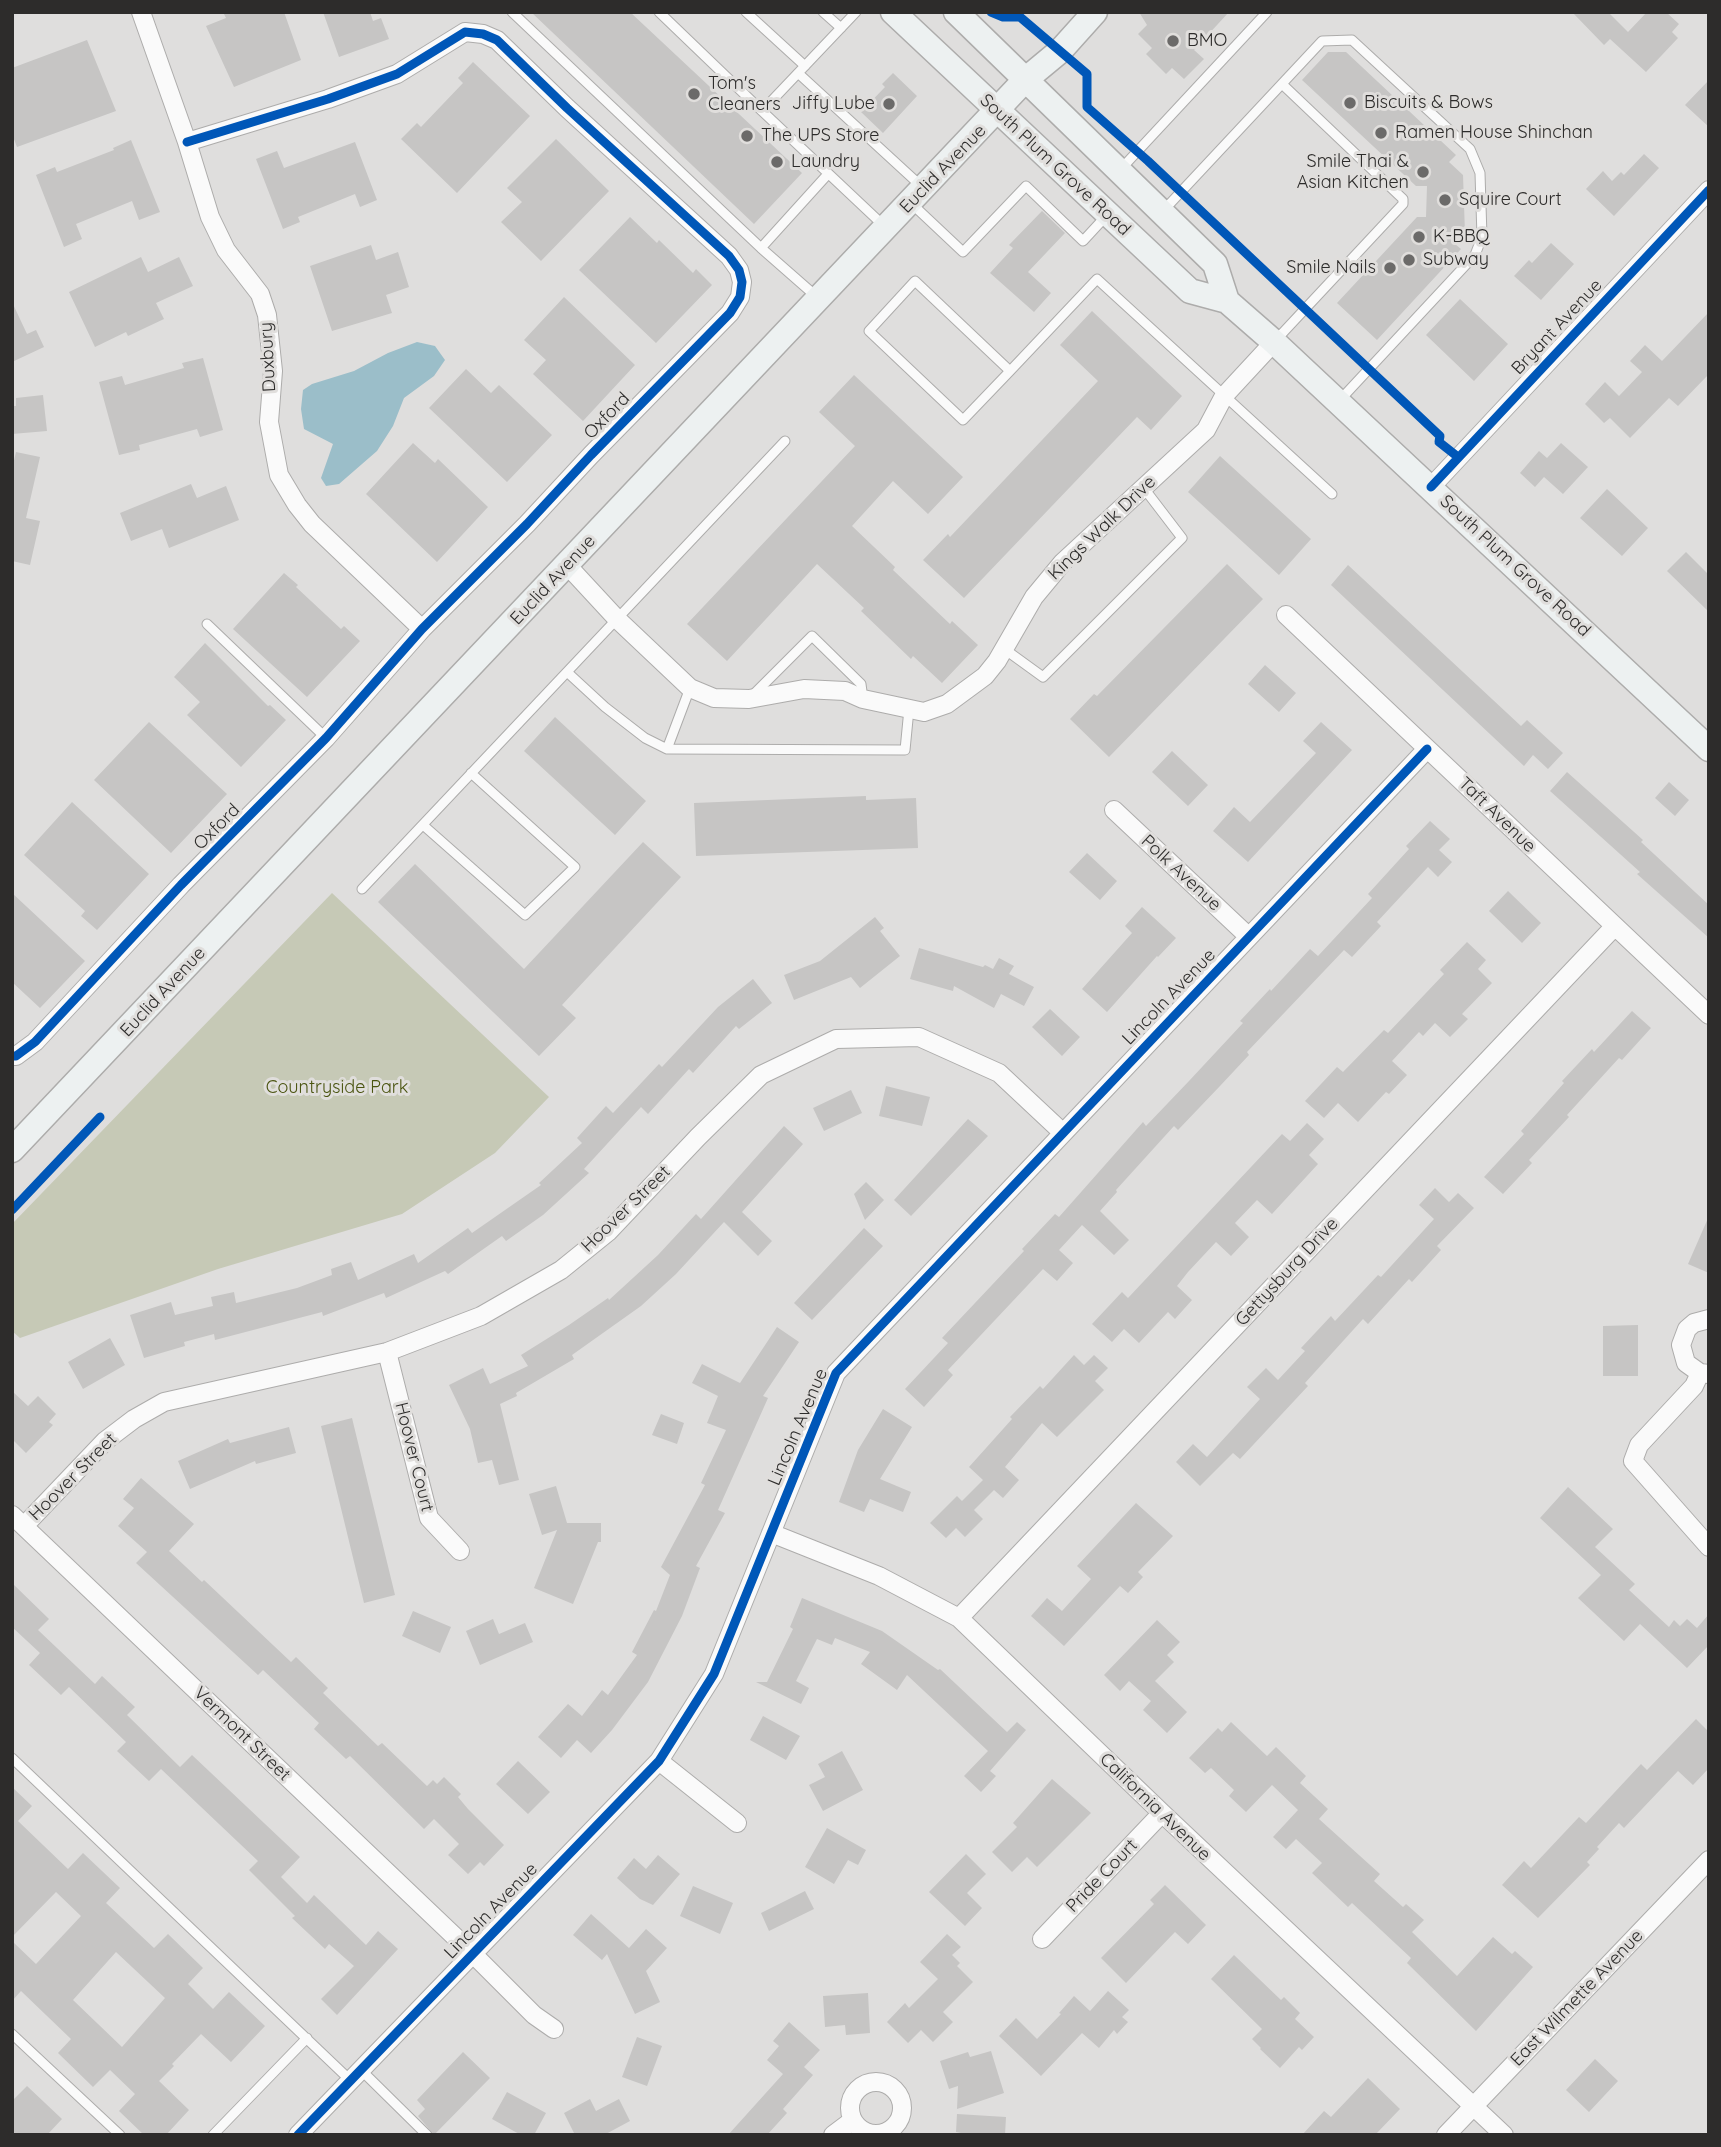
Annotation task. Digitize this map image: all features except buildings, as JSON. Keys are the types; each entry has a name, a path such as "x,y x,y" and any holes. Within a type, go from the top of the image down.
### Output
{"main road":[{"name":"South Plum Grove Road","path":"892,12 1190,291 1227,301 1274,342 1709,749"},
{"path":"956,12 1215,264 1227,301"},
{"name":"Euclid Avenue","path":"12,1150 1025,80 1060,51 1095,12"}],"street":[{"name":"Duxbury","path":"141,12 187,142 210,217 226,250 260,294 267,315 273,370 269,422 279,475 312,524 422,629"},
{"name":"Oxford","path":"12,1056 35,1042 181,885 326,738 422,629 730,313 740,297 742,282 739,270 729,256 497,40 483,34 465,32 397,74 328,99 187,142"},
{"name":"Bryant Avenue","path":"1431,487 1709,190"},
{"name":"Kings Walk Drive","path":"567,565 617,619 690,688 714,698 749,699 804,690 845,691 863,699 924,712 947,704 985,676 997,661 1034,597 1063,562 1206,430 1224,396 1274,342"},
{"name":"Taft Avenue","path":"1286,615 1709,1015"},
{"name":"Lincoln Avenue","path":"298,2135 659,1761 714,1674 836,1373 1427,749"},
{"name":"Polk Avenue","path":"1114,810 1248,936"},
{"name":"Gettysburg Drive","path":"959,1618 1614,927"},
{"name":"Hoover Street","path":"18,1521 105,1441 134,1419 164,1402 387,1352 481,1315 561,1270 608,1232 761,1075 836,1039 919,1037 999,1073 1062,1132"},
{"path":"1709,1319 1694,1323 1687,1329 1681,1345 1686,1363 1704,1374 1639,1445 1633,1461 1709,1547"},
{"name":"Hoover Court","path":"387,1352 429,1518 460,1550"},
{"name":"Vermont Street","path":"18,1521 534,2015 554,2029"},
{"name":"California Avenue","path":"771,1533 879,1576 959,1618 1504,2135"},
{"path":"659,1761 737,1823"},
{"name":"Pride Court","path":"1042,1939 1162,1813"},
{"name":"East Wilmette Avenue","path":"1446,2135 1709,1860"},
{"path":"833,2135 853,2120"}],"lane":[{"path":"512,12 761,248 819,299"},
{"path":"659,12 886,228"},
{"path":"746,12 917,196 963,252 1026,186 1083,241 1107,215"},
{"path":"824,12 841,28"},
{"path":"762,111 856,12"},
{"path":"1119,172 1267,12"},
{"path":"1162,213 1322,41 1352,40 1470,149 1480,173 1482,237 1475,255 1338,401"},
{"path":"1274,342 1404,204 1403,199 1282,85"},
{"path":"761,248 828,174"},
{"path":"1010,371 915,281 869,331 963,420 1010,371 1097,279 1332,494"},
{"path":"362,889 785,442"},
{"path":"1003,648 1043,677 1182,538 1143,487"},
{"path":"207,624 326,738"},
{"path":"749,699 812,636 861,684 863,699"},
{"path":"567,672 605,707 635,730 667,749 905,750 909,709"},
{"path":"667,749 690,688"},
{"path":"423,825 525,915 575,867 471,773"},
{"path":"12,1758 307,2038 427,2135"},
{"path":"12,2034 120,2135"},
{"path":"213,2135 307,2038"}],"green space":[{"name":"Countryside Park","path":"332,893 549,1097 495,1153 402,1214 218,1269 20,1338 12,1331 12,1224"}],"water":[{"path":"417,342 435,346 445,360 434,376 404,398 393,426 377,451 339,484 326,486 321,478 333,444 304,429 301,409 303,390 312,384 354,371 388,353"}],"cycle path":[{"path":"991,12 1003,17 1020,17 1087,74 1087,107 1440,436 1439,442 1458,457"},
{"path":"12,1056 35,1042 181,885 326,738 422,629 730,313 740,297 742,282 739,270 729,256 497,40 483,34 465,32 397,74 328,99 187,142"},
{"path":"1431,487 1709,190"},
{"path":"298,2135 659,1761 714,1674 836,1373 1427,749"},
{"path":"12,1210 100,1117"}],"place":[{"name":"BMO","path":"1173,41"},
{"name":"Tom's Cleaners","path":"694,94"},
{"name":"Biscuits & Bows","path":"1350,103"},
{"name":"Jiffy Lube","path":"889,104"},
{"name":"Ramen House Shinchan","path":"1381,133"},
{"name":"The UPS Store","path":"747,136"},
{"name":"Laundry","path":"777,162"},
{"name":"Smile Thai & Asian Kitchen","path":"1423,172"},
{"name":"Squire Court","path":"1445,200"},
{"name":"K-BBQ","path":"1419,237"},
{"name":"Subway","path":"1409,260"},
{"name":"Smile Nails","path":"1390,268"}]}
